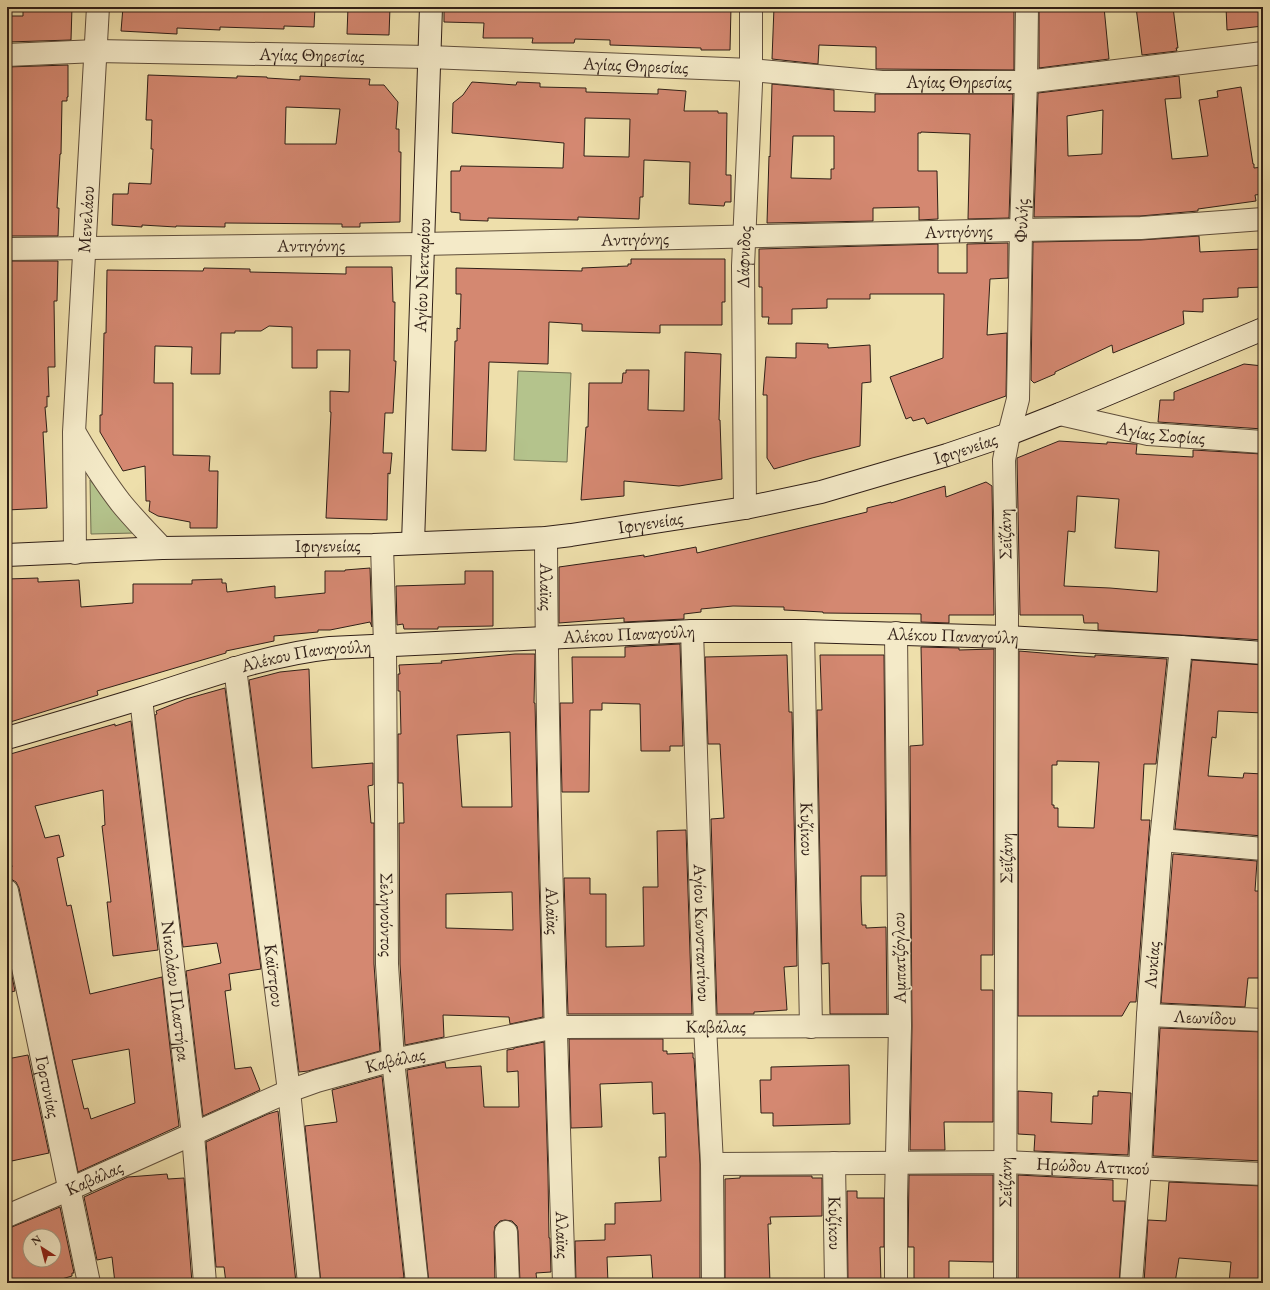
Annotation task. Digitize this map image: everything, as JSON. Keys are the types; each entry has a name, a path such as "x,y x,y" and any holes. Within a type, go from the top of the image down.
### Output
{"street":[{"name":"Μενελάου","path":"76,553 74,432 98,7"},
{"name":"Αγίου Νεκταρίου","path":"414,543 431,7"},
{"name":"Δάφνιδος","path":"745,508 743,266 751,70 751,7"},
{"name":"Φυλής","path":"1009,434 1018,399 1020,230 1026,82 1026,7"},
{"name":"Αγίας Θηρεσίας","path":"7,55 96,51 430,57 751,70 882,82 1026,82 1263,53"},
{"name":"Αντιγόνης","path":"7,249 423,244 1141,228 1263,219"},
{"name":"Ιφιγενείας","path":"7,555 162,548 382,544 546,538 745,508 821,492 947,455 1009,434 1263,329"},
{"name":"Αγίας Σοφίας","path":"1060,414 1148,434 1263,442"},
{"path":"74,432 98,471 121,503 162,548"},
{"name":"Σεϊζάνη","path":"1005,1283 1006,637 1004,460 1009,434"},
{"name":"Αλαϊας","path":"546,538 556,1027 564,1283"},
{"name":"Σεληνούντος","path":"382,544 385,646 387,964 393,1060 417,1283"},
{"name":"Αλέκου Παναγούλη","path":"7,738 141,699 235,668 305,651 330,648 692,631 803,631 1006,637 1263,653"},
{"name":"Αγίου Κωνσταντίνου","path":"692,631 705,1026 712,1164 713,1283"},
{"name":"Κυζίκου","path":"803,631 811,1027"},
{"name":"Αμπατζόγλου","path":"896,633 900,1026 896,1198 896,1283"},
{"name":"Λυκίας","path":"1131,1283 1140,1168 1148,1015 1161,840 1181,647"},
{"name":"Καϊστρου","path":"235,668 289,1092 309,1283"},
{"name":"Νικολάου Πλαστήρα","path":"141,699 193,1135 205,1283"},
{"path":"1161,840 1263,849"},
{"name":"Γορτυνίας","path":"7,891 70,1189 88,1283"},
{"name":"Λεωνίδου","path":"1148,1015 1263,1020"},
{"name":"Καβάλας","path":"7,1216 289,1092 317,1081 393,1060 556,1027 900,1026"},
{"name":"Ηρώδου Αττικού","path":"712,1164 1005,1162 1263,1174"},
{"name":"Κυζίκου","path":"834,1163 836,1283"},
{"path":"506,1232 508,1283"}],"green space":[{"path":"518,371 571,373 567,462 514,460"},
{"path":"90,480 135,533 91,534"}],"building":[{"path":"23,7 72,7 71,40 7,42 7,16 23,16"},
{"path":"123,7 315,7 314,27 284,26 284,29 220,27 220,30 177,28 177,34 121,31"},
{"path":"348,7 390,7 389,35 347,34"},
{"path":"444,7 731,7 730,50 701,50 701,48 610,45 610,40 575,39 574,43 532,43 533,38 483,38 484,23 444,22"},
{"path":"774,7 916,7 953,10 953,7 1014,7 1014,70 876,69 876,47 819,45 818,64 772,59"},
{"path":"1039,7 1104,7 1109,59 1039,68"},
{"path":"1136,7 1173,7 1178,48 1176,48 1177,51 1142,55"},
{"path":"1226,7 1263,7 1263,26 1227,30"},
{"path":"68,65 68,97 67,101 62,101 61,154 57,208 59,208 58,236 7,236 7,67"},
{"path":"148,75 237,78 237,76 300,80 300,76 370,79 369,85 384,85 398,102 396,129 399,129 399,152 401,152 400,222 360,223 360,227 342,227 342,224 225,223 225,227 142,225 142,227 112,225 113,194 128,194 129,183 151,184 153,149 151,149 152,120 146,120","holes":["286,107 340,109 336,144 285,144"]},
{"path":"1179,76 1181,98 1165,99 1172,159 1208,156 1199,100 1218,97 1217,91 1241,87 1254,168 1263,167 1263,194 1255,195 1256,201 1198,209 1198,211 1140,216 1034,217 1038,93","holes":["1103,110 1102,154 1068,156 1067,116"]},
{"path":"472,82 516,85 517,82 540,83 540,87 586,88 586,92 658,94 658,89 686,91 684,111 718,111 718,113 727,113 726,175 731,175 731,202 725,202 724,206 689,204 690,162 644,160 643,197 640,197 639,219 578,217 578,220 488,218 488,221 460,220 460,213 451,212 451,171 460,171 461,166 563,168 564,143 452,133 453,103 463,95","holes":["585,118 630,119 629,157 584,156"]},
{"path":"772,84 834,90 834,111 875,112 875,94 1013,94 1009,218 968,219 970,134 918,133 918,171 937,171 938,219 919,220 919,207 873,208 873,221 767,223 769,156 770,157","holes":["793,136 834,136 834,169 831,169 831,179 791,178"]},
{"path":"1199,236 1200,252 1262,249 1263,287 1238,288 1238,297 1203,299 1203,312 1183,311 1184,324 1113,353 1112,345 1055,372 1055,374 1034,383 1031,380 1033,242 1141,240"},
{"path":"1008,243 1008,278 990,279 987,335 1007,333 1006,396 927,424 924,418 913,421 911,417 906,419 890,377 943,358 944,294 870,294 870,299 827,299 827,308 792,309 792,324 768,324 769,317 762,317 762,287 759,287 759,249 938,244 938,273 967,273 967,244"},
{"path":"631,259 725,259 725,302 722,302 722,325 660,325 660,333 582,331 582,324 549,322 548,364 489,362 486,451 452,450 455,341 457,341 457,328 460,329 461,294 456,294 456,268 582,271 582,268 628,266 628,264 631,264"},
{"path":"7,261 58,261 57,301 54,301 55,367 48,367 49,397 47,396 47,407 45,407 47,432 43,432 47,508 7,510 7,455 9,455 8,418 7,419 7,317 10,317 11,280 7,280"},
{"path":"346,267 392,267 393,302 395,302 394,361 396,361 393,413 385,413 383,453 392,453 390,474 388,473 387,520 326,518 331,412 330,391 349,392 350,350 317,350 317,368 292,368 292,327 269,326 261,331 235,331 235,333 221,333 220,374 191,374 192,347 155,346 154,383 173,383 173,455 210,456 209,471 218,471 217,528 190,528 190,522 158,516 149,511 150,501 146,501 145,466 123,471 100,432 100,415 102,415 104,333 106,333 107,270 203,271 204,268 250,269 250,272 346,274"},
{"path":"796,343 828,344 828,348 870,345 871,382 862,383 860,446 774,469 767,458 767,395 763,395 766,357 796,358"},
{"path":"685,352 721,354 719,420 722,479 679,486 624,481 624,496 581,500 586,427 588,427 589,383 622,383 623,373 626,373 626,370 649,370 648,410 684,411"},
{"path":"1244,364 1263,366 1263,429 1158,422 1160,400 1174,400 1174,392"},
{"path":"1059,441 1137,444 1136,454 1193,457 1193,450 1262,454 1263,640 1098,630 1098,623 1084,623 1083,615 1020,615 1017,458","holes":["1077,496 1119,499 1115,548 1159,551 1157,592 1064,586 1068,531 1075,532"]},
{"path":"986,482 992,486 994,615 949,615 949,623 921,622 921,614 823,613 784,610 784,607 733,606 701,609 701,612 684,614 684,619 624,622 624,618 559,623 559,567 644,555 644,557 696,547 697,553 867,512 867,508 891,503 945,486 946,497"},
{"path":"370,568 372,627 370,622 330,630 318,630 318,632 274,636 274,641 226,651 226,653 97,691 98,695 7,723 7,579 38,578 38,582 79,580 81,607 133,603 133,584 192,584 192,580 222,579 222,583 226,583 227,592 275,586 275,598 325,593 325,571 345,571"},
{"path":"465,571 493,571 493,626 404,629 403,624 397,625 396,586 465,584"},
{"path":"680,644 683,746 670,746 670,751 641,751 640,704 602,703 602,710 590,710 589,792 562,792 560,703 573,703 572,657 625,657 625,647"},
{"path":"921,647 959,648 959,650 994,649 993,955 981,955 981,990 993,990 993,1122 944,1122 945,1150 910,1150 912,1026 910,746 923,745"},
{"path":"1019,651 1095,657 1095,655 1167,659 1156,764 1144,764 1141,820 1150,820 1136,1002 1130,1002 1122,1016 1018,1016","holes":["1057,761 1099,762 1094,828 1058,827 1058,808 1054,808 1054,805 1052,805 1052,765 1057,765"]},
{"path":"515,654 535,654 534,703 543,1017 510,1024 509,1017 443,1015 444,1037 405,1045 400,964 399,823 404,823 403,783 398,783 398,734 401,734 398,674 400,674 399,665 442,663 441,661","holes":["510,732 512,807 462,807 457,735","512,892 513,930 446,928 446,894"]},
{"path":"787,655 789,712 792,712 797,966 784,967 787,1010 754,1012 754,1014 717,1014 711,819 724,818 720,744 708,744 705,657"},
{"path":"820,655 884,655 886,876 861,876 861,900 862,925 866,925 866,928 886,927 887,1014 830,1014 829,963 822,964 817,710 822,710"},
{"path":"1192,660 1263,665 1263,713 1218,711 1216,738 1212,737 1208,776 1243,778 1244,773 1263,774 1263,836 1175,829"},
{"path":"309,669 312,768 373,763 373,785 368,786 371,823 374,823 374,964 380,1051 308,1071 299,1072 249,680 280,672"},
{"path":"225,688 261,969 229,974 231,990 225,991 235,1069 251,1067 260,1090 203,1116 186,971 221,963 217,943 183,947 155,715 157,714 156,711 186,699"},
{"path":"131,721 158,950 113,956 107,902 111,902 102,826 105,825 103,790 35,806 45,838 59,835 64,856 57,858 67,906 71,905 90,994 162,977 179,1126 78,1172 19,888 16,882 11,879 7,879 7,867 12,867 7,842 7,755 115,724 115,726","holes":["129,1049 135,1103 91,1119 88,1108 84,1109 72,1060"]},
{"path":"686,830 692,1014 568,1014 564,878 590,878 590,894 606,894 606,947 644,946 643,887 658,887 657,831"},
{"path":"1173,854 1257,861 1255,891 1263,891 1263,978 1248,978 1245,1007 1161,1003"},
{"path":"7,952 15,991 7,993"},
{"path":"1160,1028 1263,1032 1263,1161 1153,1156"},
{"path":"569,1039 663,1039 663,1051 667,1051 667,1054 693,1053 700,1164 700,1283 653,1283 651,1255 607,1257 608,1283 576,1283 575,1241 605,1240 605,1224 615,1224 615,1203 661,1201 659,1157 666,1157 665,1113 653,1114 652,1082 600,1084 602,1127 571,1128"},
{"path":"544,1042 551,1272 536,1273 537,1283 520,1283 517,1226 512,1221 505,1220 500,1221 495,1226 494,1232 495,1283 429,1283 407,1070 445,1062 446,1068 481,1066 484,1107 519,1107 518,1071 507,1072 507,1050"},
{"path":"28,1055 49,1153 7,1162 7,1059"},
{"path":"849,1065 850,1124 773,1126 773,1113 761,1113 760,1080 771,1080 771,1067"},
{"path":"382,1076 404,1278 392,1279 392,1283 321,1283 305,1126 337,1122 332,1090"},
{"path":"1018,1091 1052,1093 1051,1122 1092,1124 1093,1096 1098,1096 1098,1091 1131,1093 1128,1155 1034,1151 1035,1135 1018,1134"},
{"path":"278,1111 296,1283 226,1283 224,1267 216,1267 206,1142"},
{"path":"167,1174 168,1179 184,1178 192,1283 115,1283 112,1257 97,1260 84,1197 128,1177"},
{"path":"909,1175 993,1175 993,1262 949,1261 949,1283 914,1283 914,1247 908,1247"},
{"path":"1018,1175 1113,1180 1113,1201 1125,1201 1119,1283 1018,1283"},
{"path":"740,1176 812,1176 812,1178 822,1178 822,1216 770,1217 771,1224 768,1224 770,1283 725,1283 725,1179 740,1178"},
{"path":"1169,1182 1263,1186 1263,1268 1261,1283 1229,1283 1231,1262 1179,1258 1175,1283 1144,1283 1148,1220 1166,1221"},
{"path":"847,1191 857,1191 857,1198 884,1198 884,1247 880,1247 881,1283 848,1283"},
{"path":"60,1207 74,1273 72,1273 72,1276 48,1283 10,1283 7,1270 7,1228"}]}
